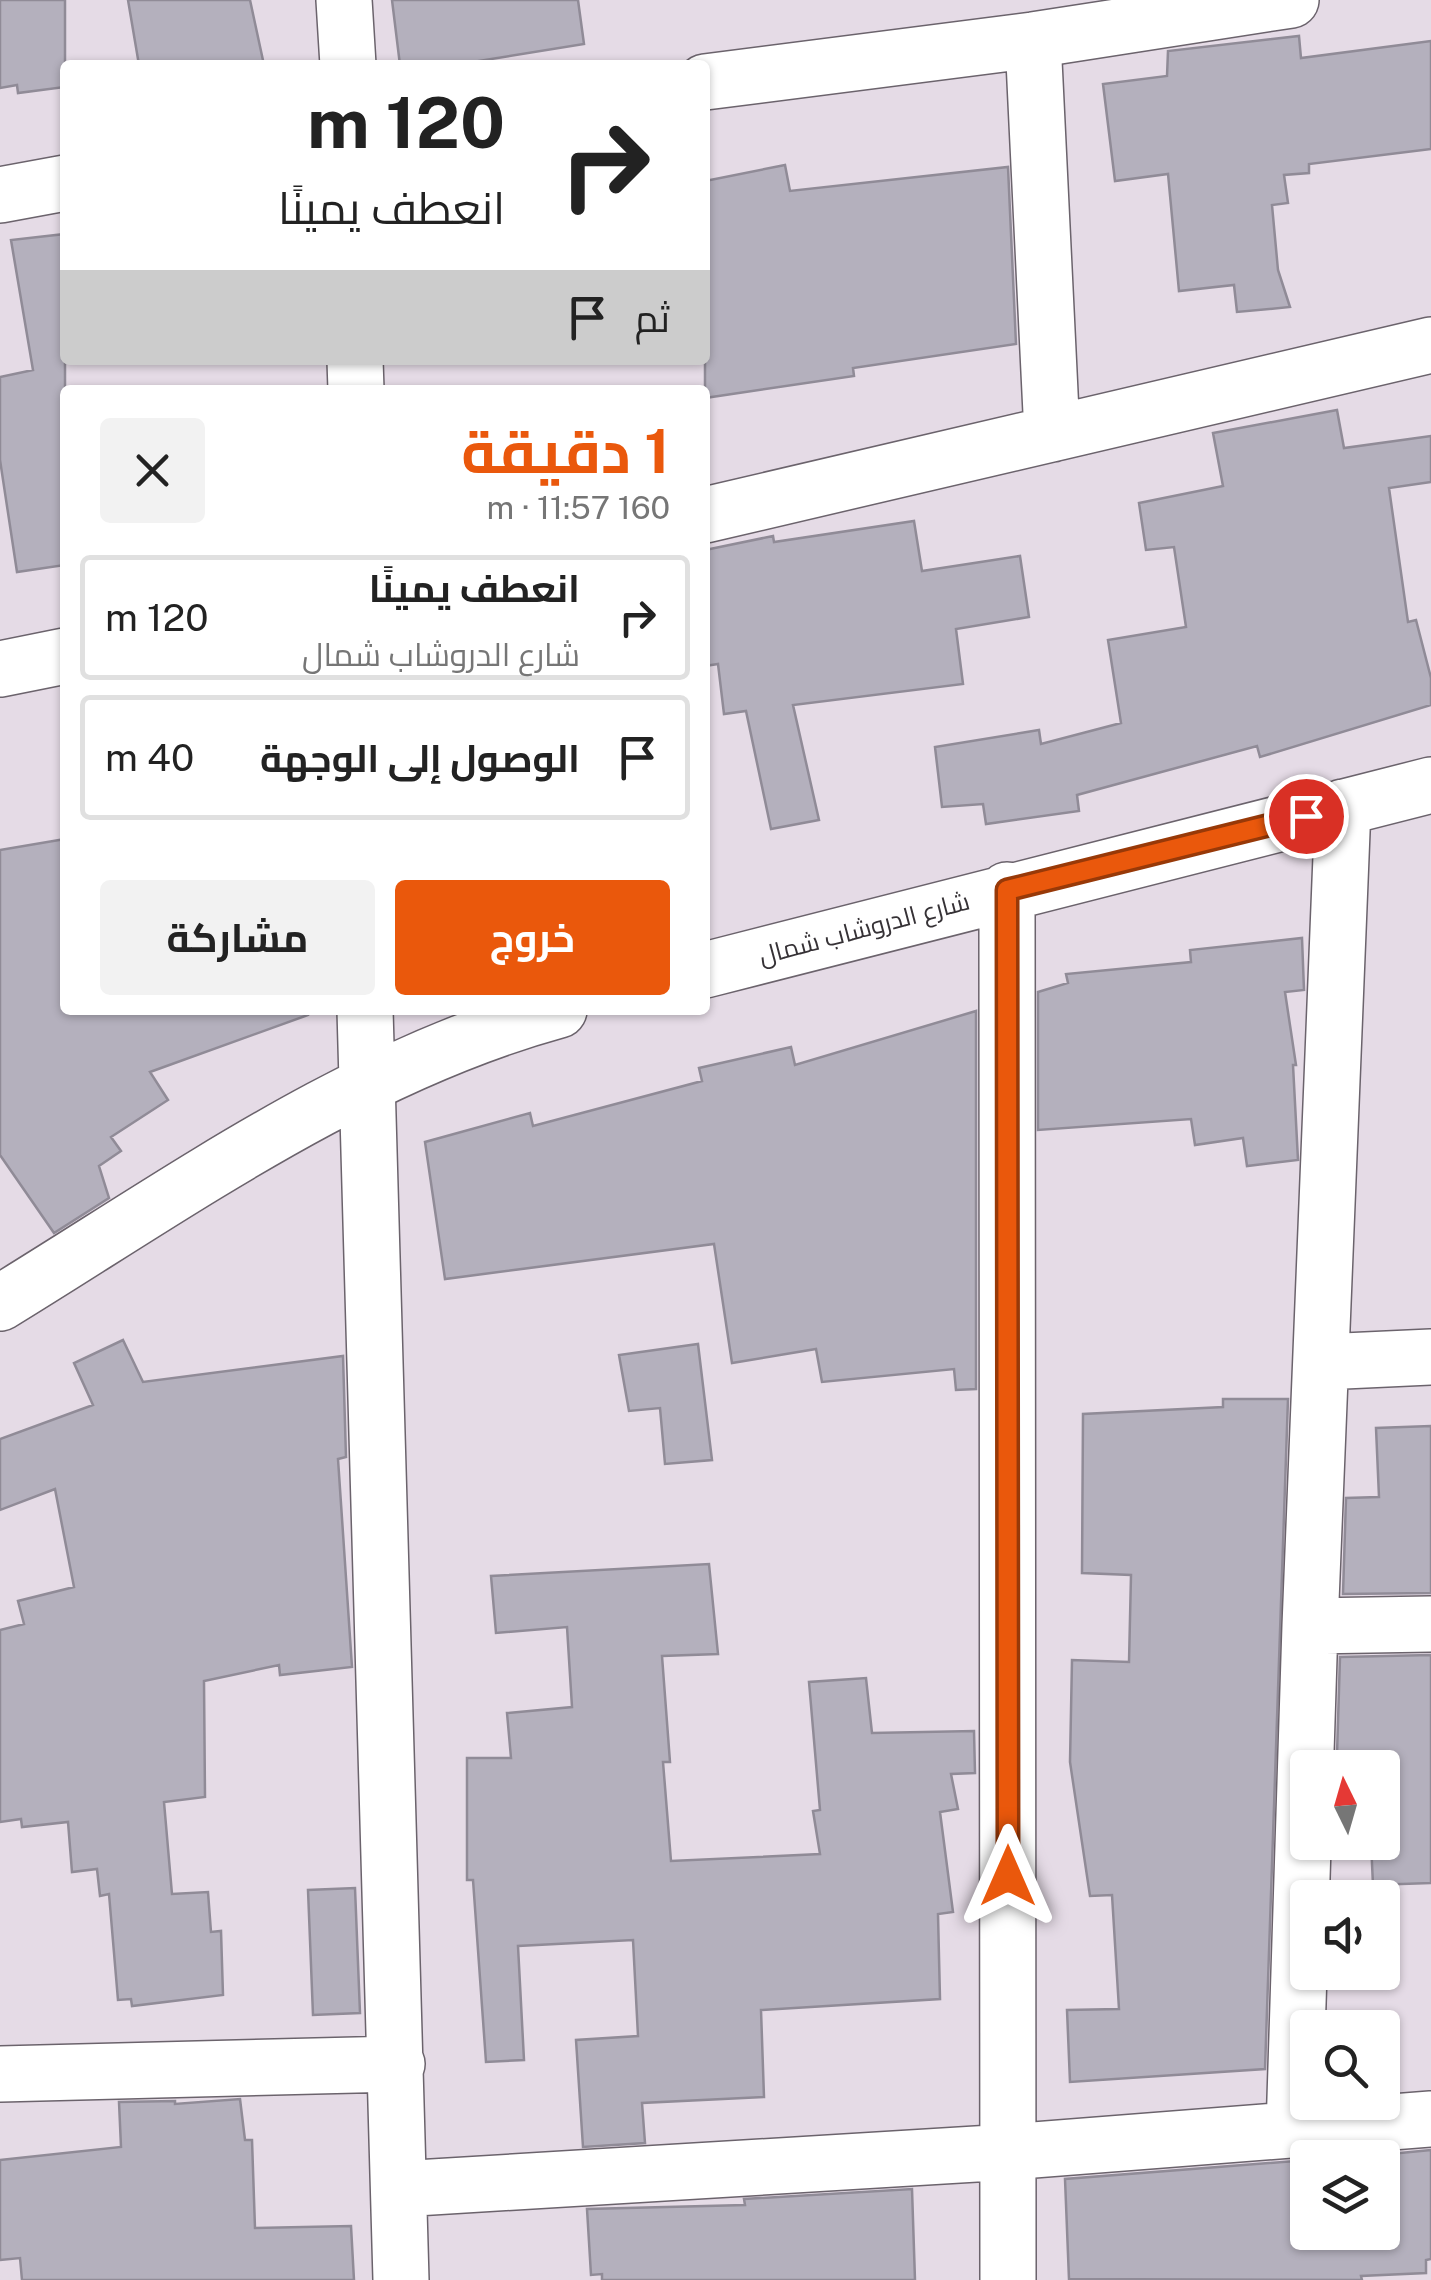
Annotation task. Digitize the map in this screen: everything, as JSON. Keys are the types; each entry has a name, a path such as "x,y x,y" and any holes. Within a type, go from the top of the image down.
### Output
{"street":[{"path":"344,0 348,60"},
{"path":"710,81 1033,40 1292,0"},
{"path":"1033,40 1052,434"},
{"path":"0,196 60,184"},
{"path":"710,513 1431,345"},
{"path":"0,670 60,657"},
{"name":"شارع الدروشاب شمال","path":"710,969 1431,785"},
{"path":"1294,2130 1310,1626 1344,807"},
{"path":"1007,890 1008,2280"},
{"path":"365,1015 400,2280"},
{"path":"0,1303 366,1082 542,1015"},
{"path":"1322,1362 1431,1357"},
{"path":"1310,1626 1431,1624"},
{"path":"0,2074 396,2064"},
{"path":"399,2189 1009,2152 1431,2119"}],"building":[{"path":"0,0 65,0 65,60 60,60 60,88 18,93 17,85 0,88"},
{"path":"128,0 250,0 263,60 138,60"},
{"path":"392,0 578,0 584,44 485,60 399,60"},
{"path":"1299,36 1301,58 1431,41 1431,149 1309,164 1309,173 1284,175 1288,203 1272,205 1278,270 1290,307 1237,312 1234,285 1179,291 1168,174 1115,181 1103,84 1167,76 1168,51"},
{"path":"785,165 790,191 1008,167 1016,344 853,368 854,376 710,397 710,385 705,385 705,365 710,365 710,180"},
{"path":"60,235 60,365 65,365 65,385 60,385 60,566 17,572 0,460 0,377 33,370 11,240"},
{"path":"1337,410 1344,448 1431,436 1431,482 1389,488 1408,622 1416,620 1431,678 1431,705 1260,757 1257,746 1077,795 1079,811 986,824 983,804 942,807 935,747 1039,730 1041,744 1121,723 1108,640 1186,627 1174,547 1146,550 1139,503 1223,486 1213,433"},
{"path":"914,521 922,571 1020,556 1029,617 956,629 963,684 793,705 819,820 771,829 746,711 724,714 718,664 710,665 710,549 773,536 774,542"},
{"path":"60,840 60,1015 308,1015 150,1072 168,1100 111,1137 121,1151 99,1166 109,1198 54,1233 0,1155 0,850"},
{"path":"1302,938 1304,990 1285,992 1296,1065 1298,1160 1247,1166 1243,1138 1195,1145 1191,1119 1038,1130 1038,992 1068,983 1066,974 1191,962 1190,950"},
{"path":"976,1011 976,1389 956,1390 954,1369 822,1382 816,1349 732,1363 714,1244 445,1279 425,1142 530,1113 533,1126 702,1081 699,1068 791,1047 795,1065"},
{"path":"123,1340 143,1382 343,1356 346,1457 338,1459 352,1667 280,1675 279,1665 204,1681 205,1797 164,1802 172,1894 208,1892 211,1932 221,1931 223,1995 132,2006 131,1999 118,2000 109,1894 100,1896 97,1869 72,1872 68,1822 22,1827 21,1819 0,1822 0,1630 24,1624 18,1601 74,1587 55,1489 0,1510 0,1439 93,1405 74,1363"},
{"path":"698,1344 712,1460 665,1464 660,1408 629,1411 619,1355"},
{"path":"1223,1399 1288,1399 1265,2069 1070,2082 1067,2010 1119,2009 1112,1895 1090,1896 1070,1762 1072,1660 1129,1662 1131,1575 1082,1573 1083,1414 1223,1407"},
{"path":"1431,1426 1431,1593 1343,1594 1346,1498 1379,1497 1376,1428"},
{"path":"709,1564 718,1654 662,1656 670,1762 663,1762 671,1861 820,1854 813,1811 820,1810 809,1682 866,1678 872,1733 974,1731 975,1773 951,1774 958,1809 940,1812 953,1912 938,1914 940,1999 761,2010 764,2097 642,2103 645,2143 583,2147 576,2040 638,2036 633,1940 518,1946 524,2060 486,2062 473,1880 467,1880 467,1758 511,1758 507,1713 572,1707 567,1627 496,1633 491,1576"},
{"path":"1431,1655 1431,1883 1373,1880 1372,1860 1400,1860 1400,1750 1337,1750 1340,1657"},
{"path":"355,1888 360,2013 313,2015 308,1890"},
{"path":"240,2099 245,2140 252,2140 255,2228 351,2226 354,2280 22,2280 20,2258 0,2260 0,2160 121,2147 119,2102 175,2104"},
{"path":"1431,2150 1431,2259 1426,2260 1426,2273 1361,2276 1362,2280 1069,2279 1065,2179 1290,2161 1290,2250 1400,2250 1400,2153"},
{"path":"912,2189 915,2280 602,2280 602,2274 591,2275 587,2209 745,2205 744,2199"}],"route":[{"path":"1008,1876 1007,890 1306,816"}]}
